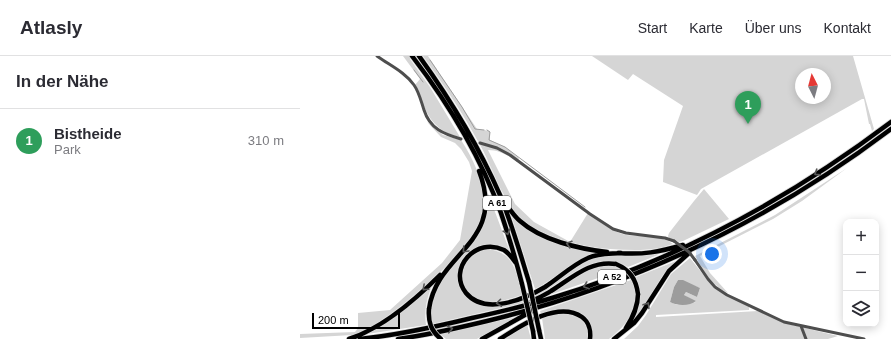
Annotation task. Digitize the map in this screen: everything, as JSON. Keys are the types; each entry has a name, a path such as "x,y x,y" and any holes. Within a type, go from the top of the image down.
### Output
{"highway":[{"name":"A 61","path":"412,56 449,110 470,145 501,213 522,284 534,339"},
{"name":"A 61","path":"419,56 456,110 472,138 500,195 529,282 541,339"},
{"name":"A 52","path":"360,339 422,329 551,298 599,282 662,257 700,240 766,205 850,152 891,122"},
{"name":"A 52","path":"398,339 473,324 544,306 596,289 693,249 738,227 794,196 891,129"},
{"path":"441,339 435,334 430,325 428,316 430,301 435,286 474,238 479,230 485,213 484,184 470,145"},
{"path":"500,195 513,214 534,231 556,241 582,248 621,253"},
{"path":"516,263 503,250 490,247 478,249 467,257 464,262 460,273 462,286 466,293 478,302 492,304 508,302 529,295 540,289 588,258 606,254 660,252 700,240"},
{"path":"614,339 634,323 669,271 693,249"},
{"path":"349,339 372,330 393,315 454,261"},
{"path":"521,306 550,292 588,268 600,264 616,264 626,269 631,275 637,286 638,294 638,302 633,316 621,334"},
{"path":"482,339 516,319 544,306"},
{"path":"500,339 538,317 563,312 577,314 584,319 589,328 590,339"}],"street":[{"path":"377,56 411,81 419,94 428,119 433,125 446,135 461,139"},
{"path":"480,143 497,148 510,155 590,214 613,228 626,233 660,237 674,241 689,252 715,287 727,295 784,322 864,339"},
{"path":"801,326 806,339"},
{"path":"840,334 840,339"}],"shaded area":[{"path":"403,56 414,56 410,59 430,87 460,137 441,129 430,118 415,85 420,79"},
{"path":"423,56 428,56 477,129 490,131 490,140 505,147 519,158 517,162 503,153 488,150 515,204 534,222 570,242 588,213 606,226 621,234 657,237 673,244 665,247 642,250 599,248 577,244 566,241 556,238 535,229 526,223 516,214 508,203 474,133"},
{"path":"592,56 853,56 874,129 872,131 869,124 864,99 862,99 701,189 697,195 663,182 664,160 683,106 633,74 628,80"},
{"path":"427,122 443,135 461,140 476,167 482,187 483,207 479,225 475,233 468,243 444,269 395,311 364,331 352,335 300,338 300,334 355,332 358,328 358,313 390,310 442,263 460,240 472,171 469,162 461,149 455,143 441,137"},
{"path":"847,168 802,201 773,219 700,256 710,273 728,293 717,286 708,277 695,256 775,215"},
{"path":"486,188 512,257 500,248 477,248 469,253 462,262 461,287 480,304 522,299 523,303 432,324 431,309 433,295 439,283 475,239 484,222 486,212"},
{"path":"704,189 729,219 683,241 679,242 669,238 669,233"},
{"path":"510,212 534,232 598,252 581,259 551,280 535,289"},
{"path":"487,249 503,254 513,264 522,295 502,301 487,302 473,297 466,291 462,275 465,266 469,259 477,253"},
{"path":"616,254 633,256 658,255 628,267 615,262 591,264 580,269 536,296 536,293 580,263 596,257"},
{"path":"690,258 714,288 749,307 749,310 656,315 656,317 758,311 784,323 838,336 828,339 624,339 638,326 646,315 671,274","holes":["678,280 700,288 697,297 686,292 684,295 696,302 677,305 670,302 674,287"]},
{"path":"676,261 663,275 640,313 631,324 639,301 639,290 636,277"},
{"path":"607,264 615,266 621,270 541,298 588,268"},
{"path":"631,280 635,289 636,297 632,313 622,328 609,339 591,339 591,331 577,313 541,314 540,311"},
{"path":"678,280 683,280 700,288 697,297 686,292 684,295 696,301 683,305 670,302 674,287"},
{"path":"434,282 427,303 425,314 426,325 367,334 380,326"},
{"path":"558,313 580,318 586,326 588,339 545,339 542,318"},
{"path":"517,317 477,339 446,339 440,334"},
{"path":"527,324 531,339 503,339"}],"waterway":[{"path":"430,60 475,129 484,130"},
{"path":"414,70 423,82"},
{"path":"487,130 490,132 489,140 505,147 585,207"}],"place":[{"name":"Bistheide","path":"748,124"}]}
